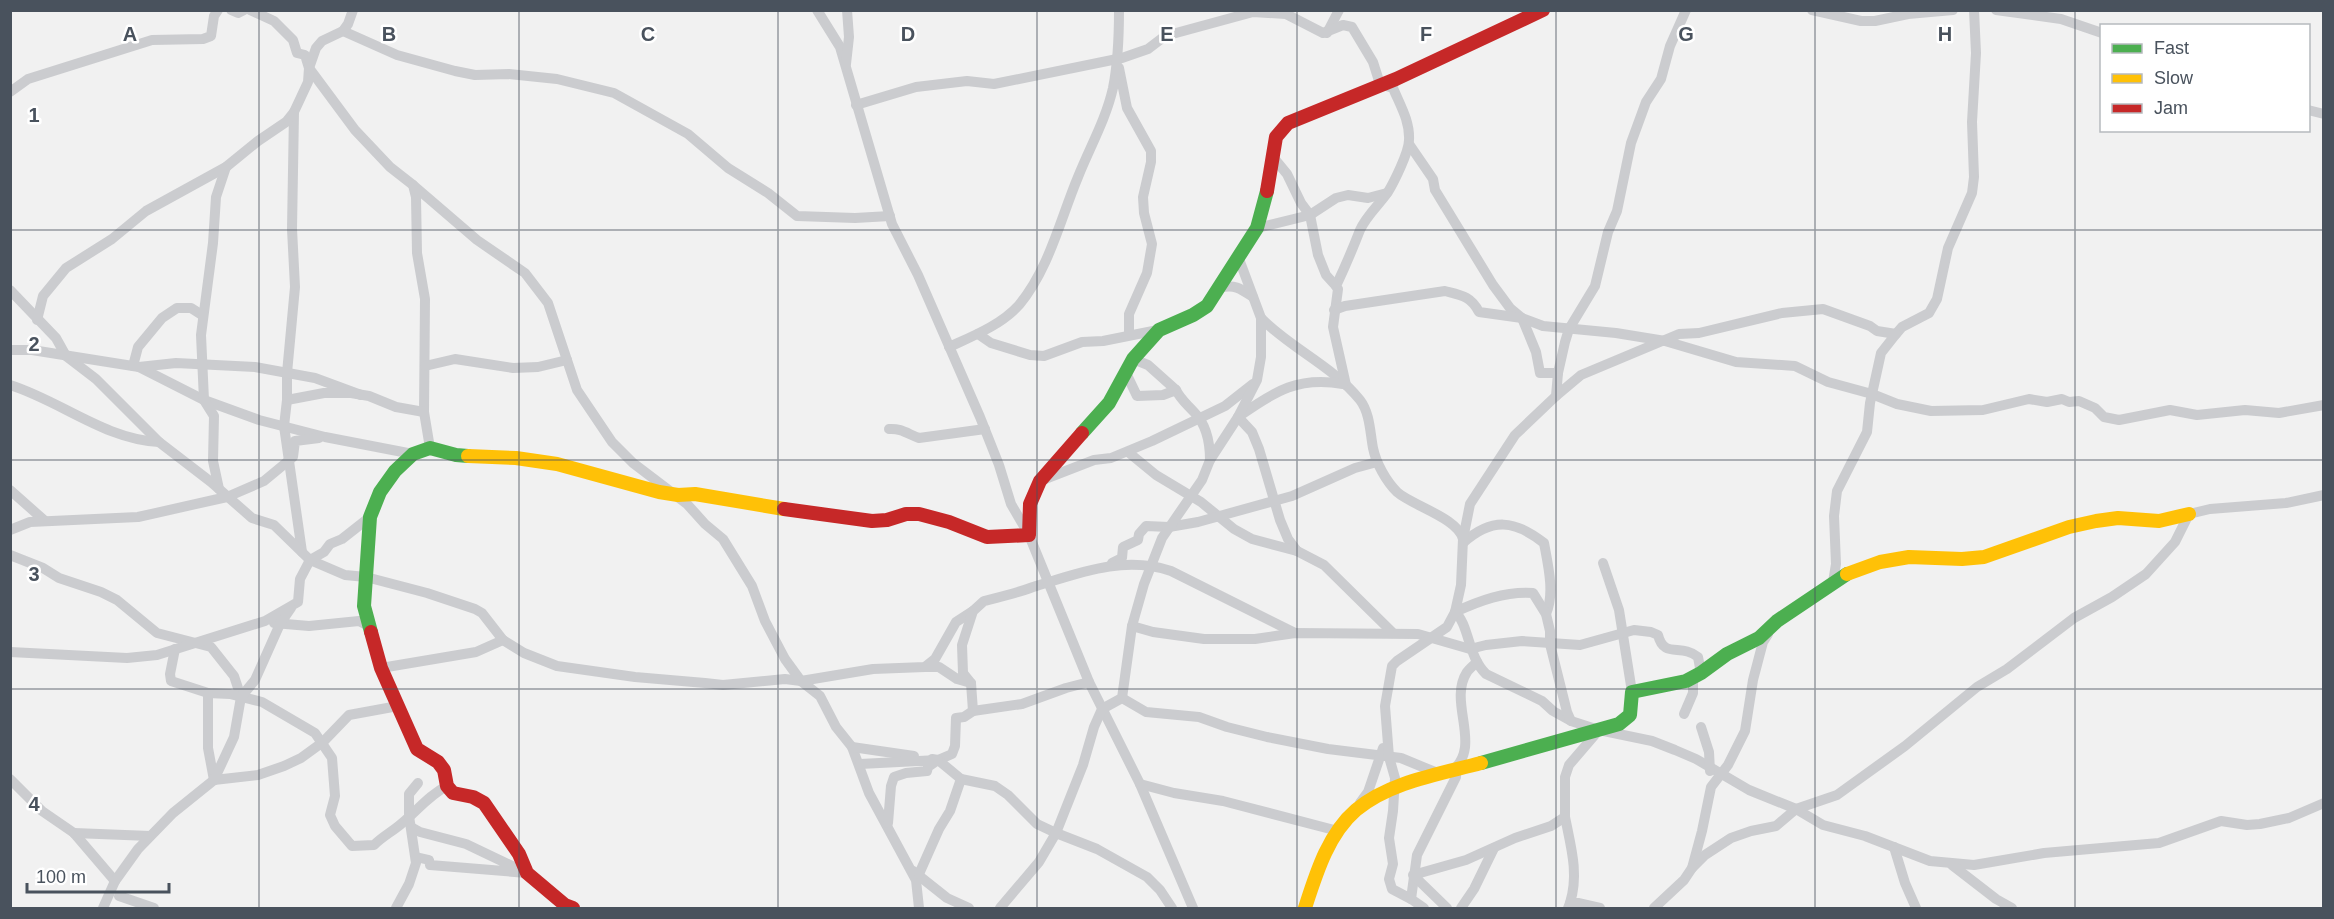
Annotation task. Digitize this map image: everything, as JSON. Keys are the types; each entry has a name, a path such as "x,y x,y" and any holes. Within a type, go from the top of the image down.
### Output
{"street":[{"path":"10,92 28,79 152,40 203,39 211,36 214,15 218,10"},
{"path":"250,10 274,21 293,40 297,53 305,56 309,68 355,130 390,167 492,251 525,273 548,303 577,390 612,442 633,463 687,504 727,546 752,585 777,646 801,681 820,696 836,727 852,747 869,793 915,872 947,898 969,909"},
{"path":"37,320 43,296 66,268 112,239 156,205 226,167 286,122 294,112 308,82 309,68 318,44 343,31 353,10"},
{"path":"817,10 836,40 845,65 890,216 985,429 1011,504 1029,535 1089,682 1140,784 1193,909"},
{"path":"845,65 849,37 847,10"},
{"path":"949,347 1007,317 1032,287 1041,272 1077,177 1104,118 1113,86 1117,59 1119,10"},
{"path":"1326,33 1339,10"},
{"path":"978,334 991,343 1029,355 1044,356 1082,342 1103,341 1160,330 1200,311 1207,306 1239,260 1257,228 1276,137 1288,123 1543,10"},
{"path":"1556,396 1558,373 1569,329 1595,286 1608,232 1617,211 1631,143 1646,102 1661,79 1670,46 1686,10"},
{"path":"1812,10 1861,21 1953,10"},
{"path":"1833,582 1836,564 1834,516 1837,491 1866,432 1881,353 1902,327 1929,313 1936,300 1948,248 1971,193 1974,177 1972,122 1976,52 1974,10"},
{"path":"1996,10 2060,14 2100,32"},
{"path":"856,105 916,87 967,81 994,84 1117,59 1148,49 1165,36 1252,11 1286,14 1326,33 1343,26 1352,27 1374,62 1380,84"},
{"path":"343,31 398,55 455,71 475,75 509,74 557,79 614,93 688,134 728,168 768,193 797,216 855,218 890,216"},
{"path":"1117,59 1127,108 1151,151 1151,162 1143,197 1144,213 1152,244 1147,273 1129,314 1129,335"},
{"path":"1336,286 1357,242 1360,229 1372,209 1387,193 1409,144 1408,121 1393,88 1380,84"},
{"path":"10,652 127,658 157,656 265,621 298,602 300,579 306,556 288,461 284,426 288,400 287,373 295,287 292,229 294,112"},
{"path":"1409,144 1433,179 1435,190 1493,285 1510,308 1522,318 1536,352 1540,373 1558,373"},
{"path":"1273,157 1287,174 1301,203 1310,215 1318,255 1326,275 1338,289 1334,310 1334,336 1346,385"},
{"path":"223,493 213,461 214,416 204,400 201,335 213,243 216,197 226,167"},
{"path":"412,185 416,197 417,253 425,299 424,412 430,448"},
{"path":"1257,228 1310,215 1336,198 1348,195 1368,198 1387,193"},
{"path":"1122,698 1132,626 1152,564 1169,527 1202,480 1210,460 1238,417 1257,380 1261,357 1261,318 1239,260"},
{"path":"1219,288 1236,286 1253,297"},
{"path":"10,290 56,338 66,356 96,379 159,442 252,518 274,525 306,556 345,575 366,577 427,593 475,609 482,613 503,640 539,660 583,670 723,685 785,679 801,681 873,669 925,667 939,667 957,679 971,683"},
{"path":"1334,310 1345,306 1445,291 1461,293 1475,304 1479,312 1522,318 1543,326 1616,333 1665,341 1736,362 1795,366 1828,382 1872,394 1897,404 1930,411 1983,411 2029,399 2047,402 2062,399 2069,402 2079,401 2095,408 2104,417 2119,420 2170,410 2197,415 2245,410 2279,412 2324,405"},
{"path":"136,366 138,347 162,318 177,308 191,308 202,315"},
{"path":"1305,909 1319,869 1338,831 1368,792 1385,756 1388,737 1385,706 1392,666 1428,638 1438,635 1447,627 1455,612 1461,585 1463,541 1470,504 1515,435 1581,375 1679,334 1699,333 1782,312 1823,309 1870,326 1877,331 1896,334"},
{"path":"1261,318 1274,331 1346,385 1361,401 1366,411 1377,462 1397,492 1453,525 1461,534 1463,541"},
{"path":"1029,535 1030,504 1040,481 1109,403 1133,358 1160,330"},
{"path":"10,350 32,350 136,366 202,364 255,367 315,378 396,407 424,412"},
{"path":"1133,358 1148,365 1176,390 1186,406 1198,417 1207,433 1210,460"},
{"path":"424,366 456,359 513,368 538,367 567,360"},
{"path":"136,366 204,400 259,420 325,437 413,454"},
{"path":"1126,373 1137,396 1163,395 1176,390"},
{"path":"1040,481 1094,460 1111,458 1128,452 1225,406 1257,380"},
{"path":"1238,417 1274,392 1289,386 1309,382 1346,385"},
{"path":"10,385 32,392 101,427 149,442 159,442"},
{"path":"288,400 324,393 362,395"},
{"path":"1238,417 1252,432 1262,458 1273,500 1288,539 1297,551"},
{"path":"889,429 905,431 919,438 985,429"},
{"path":"10,530 30,522 138,517 264,481 293,457 295,441 325,437"},
{"path":"527,873 519,854 484,803 473,797 453,793 447,786 444,770 438,762 417,749 381,668 369,626 364,606 370,517 380,492 395,471 413,454 430,448 456,455 516,458 557,464 671,494 695,494 830,517 872,521 919,514 949,522 987,537 1029,535"},
{"path":"1128,452 1156,475 1219,516 1234,529 1252,539 1297,551 1324,565 1392,632"},
{"path":"925,667 935,659 956,622 984,601 1109,565 1122,558 1124,547 1138,540 1139,534 1146,526 1169,527 1292,496 1354,468 1377,462"},
{"path":"10,490 45,521"},
{"path":"1632,692 1686,681 1697,675 1727,654 1759,638 1777,621 1850,572 1899,559 1984,556 2069,527 2096,521 2118,518 2159,521 2210,509 2286,503 2324,495"},
{"path":"1654,909 1684,880 1705,855 1731,838 1750,831 1776,826 1796,809 1837,795 1905,746 1977,687 2007,669 2074,618 2112,597 2146,574 2175,542 2189,514"},
{"path":"306,556 324,552 330,544 342,539 370,517"},
{"path":"1463,541 1486,527 1518,525 1544,543 1550,597 1550,605 1546,614"},
{"path":"10,555 43,568 59,578 101,592 126,608 157,633 211,647 234,676 242,697"},
{"path":"1355,810 1394,789 1619,724 1630,715 1632,692 1619,610 1603,563"},
{"path":"1109,565 1152,564 1172,571 1295,633"},
{"path":"1455,612 1479,601 1522,592 1533,593 1546,614 1550,644 1567,712 1572,721"},
{"path":"103,909 138,849 182,805 214,780 223,765 234,737 242,697 255,680 280,624 292,606"},
{"path":"973,611 962,645 963,673 971,683 973,711"},
{"path":"1455,612 1460,617 1470,649 1485,674 1542,701 1553,711 1572,721 1599,730 1652,741 1696,759 1720,775 1749,790 1796,809 1823,825 1865,836 1930,861 1974,865 2044,853 2159,843 2221,821 2247,825 2260,824 2289,818 2324,803"},
{"path":"265,621 309,626 360,621 369,626"},
{"path":"1711,787 1728,765 1745,731 1753,680 1763,642 1777,621"},
{"path":"1132,626 1153,632 1204,639 1255,639 1295,633 1392,632 1418,634 1470,649 1486,645 1536,640 1550,644 1580,645 1634,630 1651,632 1658,635 1660,644 1666,649 1690,651 1698,657 1693,693 1684,714"},
{"path":"381,668 476,652 503,640"},
{"path":"175,650 171,681 208,693 262,702 315,733 332,758 335,796 330,815 335,826 352,846 374,845 382,836 410,821 435,793 447,786"},
{"path":"1446,773 1460,765 1465,753 1461,686 1467,672 1477,662"},
{"path":"889,826 891,786 894,777 927,771 928,766 952,754 955,746 956,718 964,717 973,711 1022,704 1089,682"},
{"path":"208,693 208,748 214,780"},
{"path":"1000,909 1039,862 1056,833 1102,709 1122,698"},
{"path":"1122,698 1146,712 1199,717 1267,737 1328,749 1401,758 1446,773 1456,773 1417,855 1411,899"},
{"path":"214,780 258,775 302,758 323,742 349,715 398,706"},
{"path":"1692,868 1711,787 1709,752 1701,727"},
{"path":"1569,906 1576,876 1572,842 1566,818 1565,777 1569,765 1599,730"},
{"path":"852,747 938,760 961,779 995,786 1008,795 1037,824 1097,849 1147,876 1160,890 1172,909"},
{"path":"1385,756 1395,778 1389,838 1393,864 1389,879 1392,889 1424,909"},
{"path":"860,764 938,760"},
{"path":"10,779 42,811 74,833 116,888 126,909"},
{"path":"915,872 922,865 950,811 961,779"},
{"path":"396,909 409,884 416,857 410,821 409,794 418,783"},
{"path":"1140,784 1174,793 1223,801 1338,831"},
{"path":"1413,875 1466,860 1566,818"},
{"path":"410,821 420,832 466,844 527,873 573,909"},
{"path":"74,833 150,836"},
{"path":"1894,847 1916,909"},
{"path":"1461,909 1474,889 1494,848"},
{"path":"416,857 429,860 430,865 527,873"},
{"path":"1952,864 2012,909"},
{"path":"915,872 919,909"},
{"path":"1413,875 1447,909"},
{"path":"116,888 154,909"},
{"path":"1569,906 1578,903 1600,909"}],"traffic: fast":[{"path":"1082,433 1109,403 1133,359 1159,330 1207,306 1257,228 1267,191"},
{"path":"371,632 364,606 370,517 380,492 395,471 413,454 430,448 468,456"},
{"path":"1481,763 1619,724 1630,715 1632,692 1686,681 1701,673 1727,654 1759,638 1777,621 1847,574"}],"traffic: slow":[{"path":"468,456 516,458 557,464 659,492 678,495 695,494 784,509"},
{"path":"1847,574 1880,562 1909,557 1962,559 1984,557 2069,527 2096,521 2118,518 2159,521 2189,514"},
{"path":"1305,908 1330,843 1356,810 1369,800 1399,786 1481,763"}],"traffic: jam":[{"path":"1267,191 1276,137 1288,123 1396,79 1543,10"},
{"path":"784,509 872,521 887,520 906,514 919,514 949,522 987,537 1029,535 1030,504 1040,481 1082,433"},
{"path":"371,632 381,668 417,749 438,762 444,770 447,786 453,793 473,797 484,803 519,854 527,873 565,905 573,908"}]}
